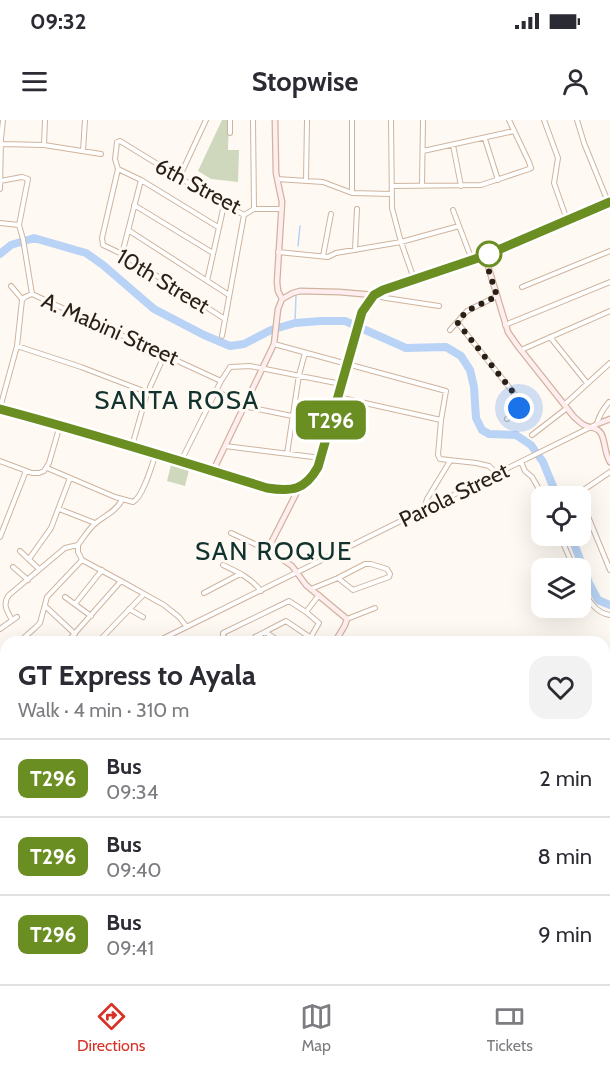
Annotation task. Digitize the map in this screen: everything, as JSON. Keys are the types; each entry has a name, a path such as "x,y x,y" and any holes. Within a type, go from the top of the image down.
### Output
{"street":[{"path":"0,189 3,120"},
{"path":"44,145 45,120"},
{"path":"82,151 85,120"},
{"path":"179,178 206,120"},
{"path":"230,120 230,133"},
{"path":"253,120 255,209"},
{"path":"275,120 276,173 282,202 277,282 282,299"},
{"path":"306,181 307,120"},
{"path":"352,120 352,193"},
{"path":"391,120 392,208 414,279"},
{"path":"423,120 423,185"},
{"path":"277,179 327,183 352,193 423,185 481,185 531,168 509,120"},
{"path":"544,120 558,158 554,183 567,220"},
{"path":"272,552 273,539 300,487 312,476 321,458 359,322 364,308 374,295 484,256 609,202 584,143 577,120"},
{"path":"423,151 514,131"},
{"path":"485,139 498,180"},
{"path":"1,141 101,154"},
{"name":"6th Street","path":"118,169 115,159 118,141 244,215 255,209 282,209"},
{"path":"453,145 461,186"},
{"path":"118,169 141,180 218,228"},
{"name":"10th Street","path":"118,169 102,242 107,248 122,254 225,319"},
{"path":"1,181 22,177 28,179 20,225 32,294 22,299"},
{"path":"122,254 141,180"},
{"path":"135,205 213,253"},
{"path":"207,281 224,205"},
{"path":"355,250 357,209"},
{"path":"453,210 472,260"},
{"path":"323,256 331,214"},
{"path":"222,336 244,215"},
{"path":"0,223 20,225"},
{"path":"278,252 328,257 336,253 401,242 459,226"},
{"path":"128,230 229,295"},
{"path":"522,287 610,251"},
{"path":"484,256 505,325 512,338 565,407 584,426 598,429 602,434 610,462"},
{"path":"505,325 610,282"},
{"path":"11,286 22,299 17,346 0,409 156,453 267,488 285,490 300,487"},
{"path":"213,471 274,344 278,309 282,299 300,291 339,292 374,295 439,306"},
{"name":"A. Mabini Street","path":"32,294 221,381"},
{"path":"450,330 467,311 497,296"},
{"path":"521,350 610,311"},
{"path":"457,322 521,402 519,408 507,419"},
{"path":"550,337 587,384"},
{"path":"274,344 446,391 441,420 438,455 440,459 489,466 497,474"},
{"path":"17,346 141,390"},
{"path":"287,454 299,375 305,353"},
{"path":"150,387 165,354"},
{"path":"532,435 565,407 610,363"},
{"path":"182,461 230,367 250,366 341,384"},
{"path":"217,391 243,406 292,416"},
{"path":"132,446 146,397"},
{"path":"338,397 441,420"},
{"path":"597,424 598,417 609,402"},
{"name":"Parola Street","path":"168,636 610,419"},
{"path":"0,461 26,471 39,473 47,468 60,425"},
{"path":"225,446 321,458"},
{"path":"607,451 610,457"},
{"path":"47,468 122,500 133,502 138,500 156,453"},
{"path":"424,510 426,502 450,460"},
{"path":"520,462 537,486"},
{"path":"0,537 26,471"},
{"path":"588,486 610,472"},
{"path":"29,559 51,528 70,478"},
{"path":"12,620 6,610 6,599 65,548 78,544 95,524 118,506 122,500"},
{"path":"59,509 95,524"},
{"path":"0,517 7,519"},
{"path":"591,524 610,570"},
{"path":"231,533 272,552 292,566 306,585 347,619"},
{"path":"78,544 78,552 82,560 164,606 179,617 187,627"},
{"path":"20,551 39,569"},
{"path":"26,636 40,623 44,605 50,594 82,560"},
{"path":"311,589 365,564 387,569 390,574 388,578 353,590 338,578"},
{"path":"223,565 254,581 261,591"},
{"path":"13,567 28,580"},
{"path":"75,604 102,570"},
{"path":"204,593 241,573"},
{"path":"44,605 75,634 121,581"},
{"path":"104,636 144,594"},
{"path":"306,612 319,595"},
{"path":"65,597 91,616"},
{"path":"223,636 223,633 288,601 306,612 319,624 312,636"},
{"path":"591,603 604,614 610,615"},
{"path":"347,619 375,608"},
{"path":"129,609 143,617"},
{"path":"0,629 17,617"},
{"path":"339,636 347,619"},
{"path":"257,636 286,621 304,636"},
{"path":"265,632 271,636"}],"green space":[{"path":"222,120 229,120 228,150 239,150 238,182 211,179 198,171"},
{"path":"171,465 189,470 185,486 167,481"}],"waterway":[{"path":"298,246 300,226"},
{"path":"0,254 11,245 34,238 86,253 154,309 230,346 244,344 271,330 295,323 345,321 406,348 446,347 461,356 470,370 474,387 476,418 482,430 489,434 516,435 531,445 543,462 553,486"},
{"path":"295,323 296,295"},
{"path":"575,546 598,600 610,605"}],"tunnel":[{"path":"146,397 150,387"}],"bus line":[{"name":"T296","path":"0,409 170,457 267,488 290,490 300,487 307,482 318,467 362,312 374,295 484,256 610,202"}],"district":[{"name":"SANTA ROSA","path":"177,400"},
{"name":"SAN ROQUE","path":"274,551"}],"route":[{"path":"489,254 484,256 497,296 467,311 457,322 521,402 519,408"}]}
